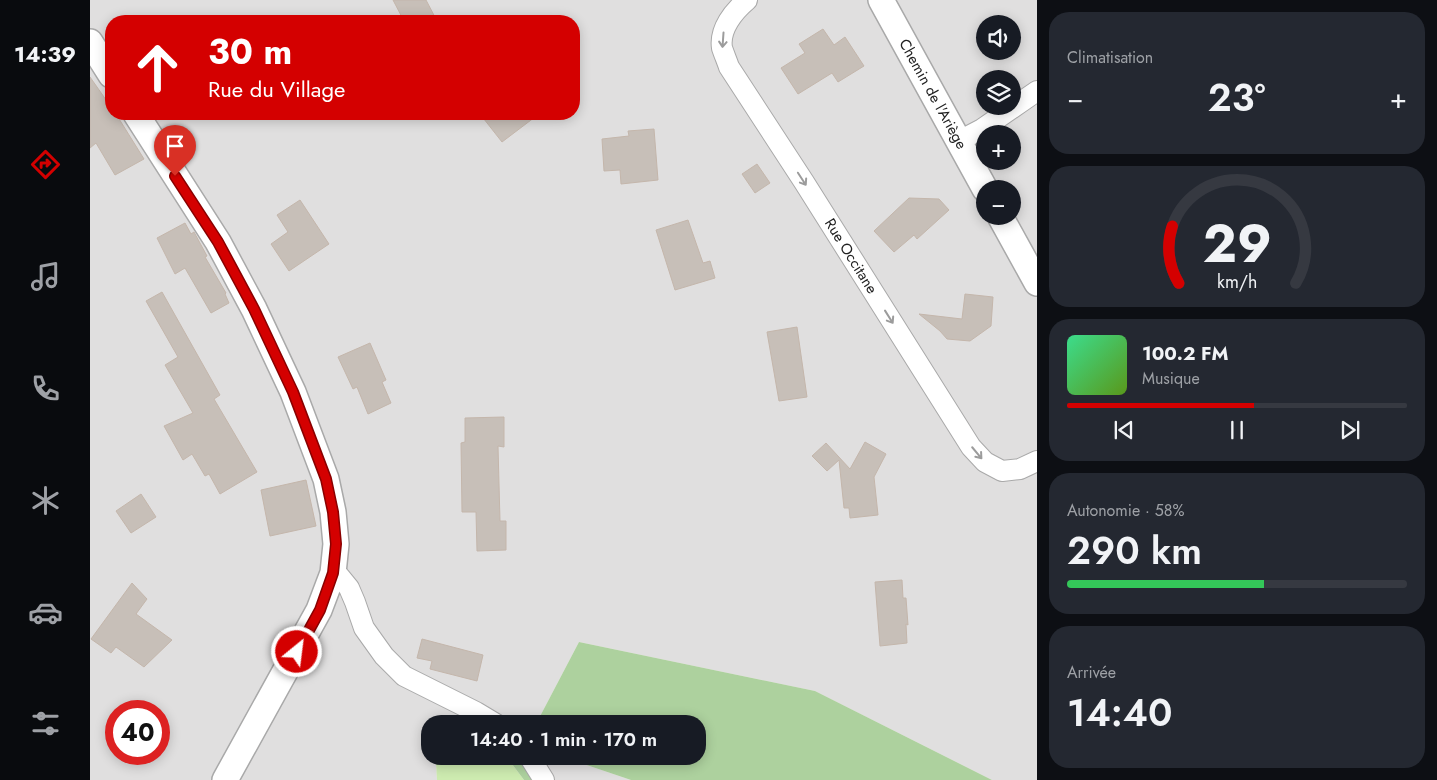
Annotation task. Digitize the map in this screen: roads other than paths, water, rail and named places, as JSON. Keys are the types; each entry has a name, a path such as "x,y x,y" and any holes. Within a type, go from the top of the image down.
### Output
{"street":[{"name":"Rue Occitane","path":"747,0 724,27 722,46 729,67 971,447 984,462 1002,471 1020,469 1037,462"},
{"name":"Chemin de l'Ariège","path":"881,0 980,180"},
{"path":"90,42 105,66"},
{"path":"959,142 982,129 1037,91"},
{"path":"140,120 218,242 254,309 293,392 326,479 333,512 336,544 333,573 320,610 225,780"},
{"path":"1005,225 1037,283"},
{"path":"333,573 349,588 364,628 384,656 404,676 481,715"},
{"path":"535,765 544,780"}]}
